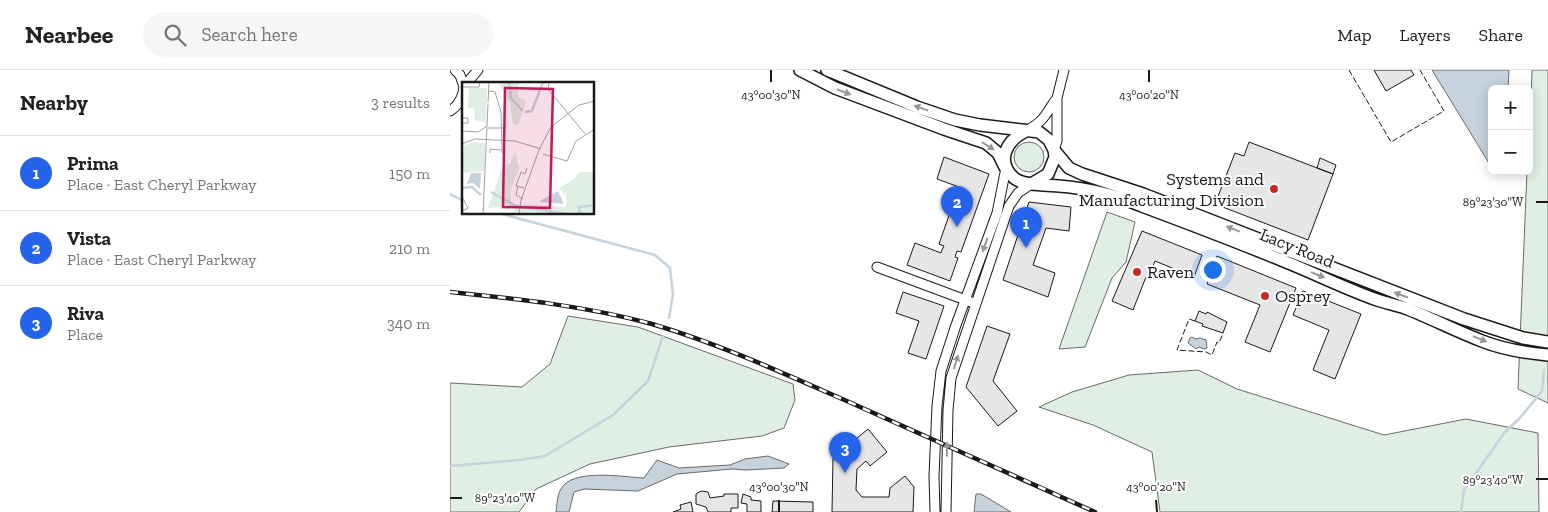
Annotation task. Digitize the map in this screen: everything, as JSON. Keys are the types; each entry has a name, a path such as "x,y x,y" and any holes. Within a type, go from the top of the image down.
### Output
{"main road":[{"path":"800,70 835,88 944,130 986,143 998,153 1014,178 1031,184 1048,174 1054,162 1054,150 1040,132 980,125 943,116 827,70"},
{"path":"1006,168 1005,157 1010,142 1016,135 1026,131"},
{"name":"Lacy Road","path":"1054,150 1069,168 1082,174 1143,194 1464,319 1523,338 1548,342"},
{"name":"Lacy Road","path":"1031,184 1072,186 1120,198 1275,257 1377,300 1434,319 1483,341 1548,355"}],"street":[{"path":"455,70 463,82"},
{"path":"468,82 478,70"},
{"path":"1054,150 1057,141 1057,98 1064,70"},
{"path":"450,111 462,98"},
{"path":"1026,131 1036,126 1045,118 1057,98"},
{"path":"935,512 934,476 938,390 946,354 997,213 1006,168"},
{"path":"946,512 948,394 955,362 1009,206 1018,193 1031,184"},
{"path":"877,267 976,304"}],"green space":[{"path":"1532,70 1548,70 1548,403 1518,389 1527,175 1533,175"},
{"path":"1029,142 1040,146 1044,157 1040,168 1029,172 1018,168 1014,157 1018,146"},
{"path":"1107,212 1135,222 1126,262 1112,278 1085,347 1059,349"},
{"path":"568,316 638,327 793,384 795,400 784,428 762,436 669,447 590,464 536,489 519,512 450,512 450,383 522,387 550,364"},
{"path":"1198,370 1237,389 1384,435 1466,419 1538,433 1539,512 1160,512 1152,452 1093,425 1039,407 1072,392 1129,375"}],"shaded area":[{"path":"1432,70 1509,70 1508,85 1488,85 1488,161"},
{"path":"1192,337 1206,340 1207,348 1199,347 1196,349 1188,343"},
{"path":"768,456 789,464 784,468 732,469 677,474 638,491 584,489 574,492 569,512 556,512 561,489 567,482 576,478 599,475 644,478 657,460 679,468 730,465 745,459"},
{"path":"976,494 981,494 1011,512 974,512"}],"building":[{"path":"1374,70 1411,70 1414,75 1386,91"},
{"name":"Systems and Manufacturing Division","path":"1249,142 1333,174 1308,240 1215,204 1235,153 1244,156"},
{"path":"944,157 989,174 961,252 957,251 955,257 958,258 950,281 907,265 915,243 941,253 944,246 939,244 959,187 937,179"},
{"path":"1320,158 1336,165 1333,174 1317,168"},
{"path":"1029,202 1071,207 1069,231 1046,228 1033,265 1055,273 1048,297 1003,280"},
{"name":"Raven","path":"1142,231 1202,255 1194,277 1155,261 1148,278 1146,277 1133,310 1112,301"},
{"name":"Osprey","path":"1217,256 1296,288 1270,352 1245,342 1260,305 1207,284"},
{"path":"1303,291 1361,314 1335,379 1313,370 1329,330 1293,315"},
{"path":"903,292 944,306 926,359 908,353 919,321 896,313"},
{"path":"1199,311 1206,314 1207,312 1227,322 1223,333 1202,326 1203,324 1195,321"},
{"path":"987,326 1010,334 993,381 1017,411 998,426 966,387"},
{"path":"868,429 887,452 870,466 866,461 857,469 856,490 862,497 889,497 890,488 905,476 914,487 913,512 832,512 833,458"},
{"path":"701,491 708,492 710,498 724,496 724,494 738,494 738,508 731,508 731,512 708,512 706,507 696,504 696,494"},
{"path":"743,494 751,497 751,500 761,501 761,512 747,512 747,504 741,503"},
{"path":"773,501 813,502 813,512 772,512"},
{"path":"691,502 693,512 673,512 681,509 680,505"}],"waterway":[{"path":"450,194 462,200"},
{"path":"506,215 655,255 670,268 673,294 669,318"},
{"path":"450,466 545,456 613,415 648,381 663,336"},
{"path":"1461,512 1464,490 1505,432 1519,419 1542,391 1544,370"}],"railway":[{"path":"450,292 526,300 602,312 677,332 776,370 1095,512"}],"fence":[{"path":"1349,70 1391,142 1444,111 1420,70"},
{"path":"1195,321 1189,319 1177,350 1206,352 1212,355 1223,333"}],"place":[{"name":"Systems and Manufacturing Division","path":"1274,189"},
{"name":"Vista","path":"957,227"},
{"name":"Prima","path":"1026,248"},
{"name":"Raven","path":"1137,272"},
{"name":"Osprey","path":"1265,296"},
{"name":"Riva","path":"845,473"}]}
